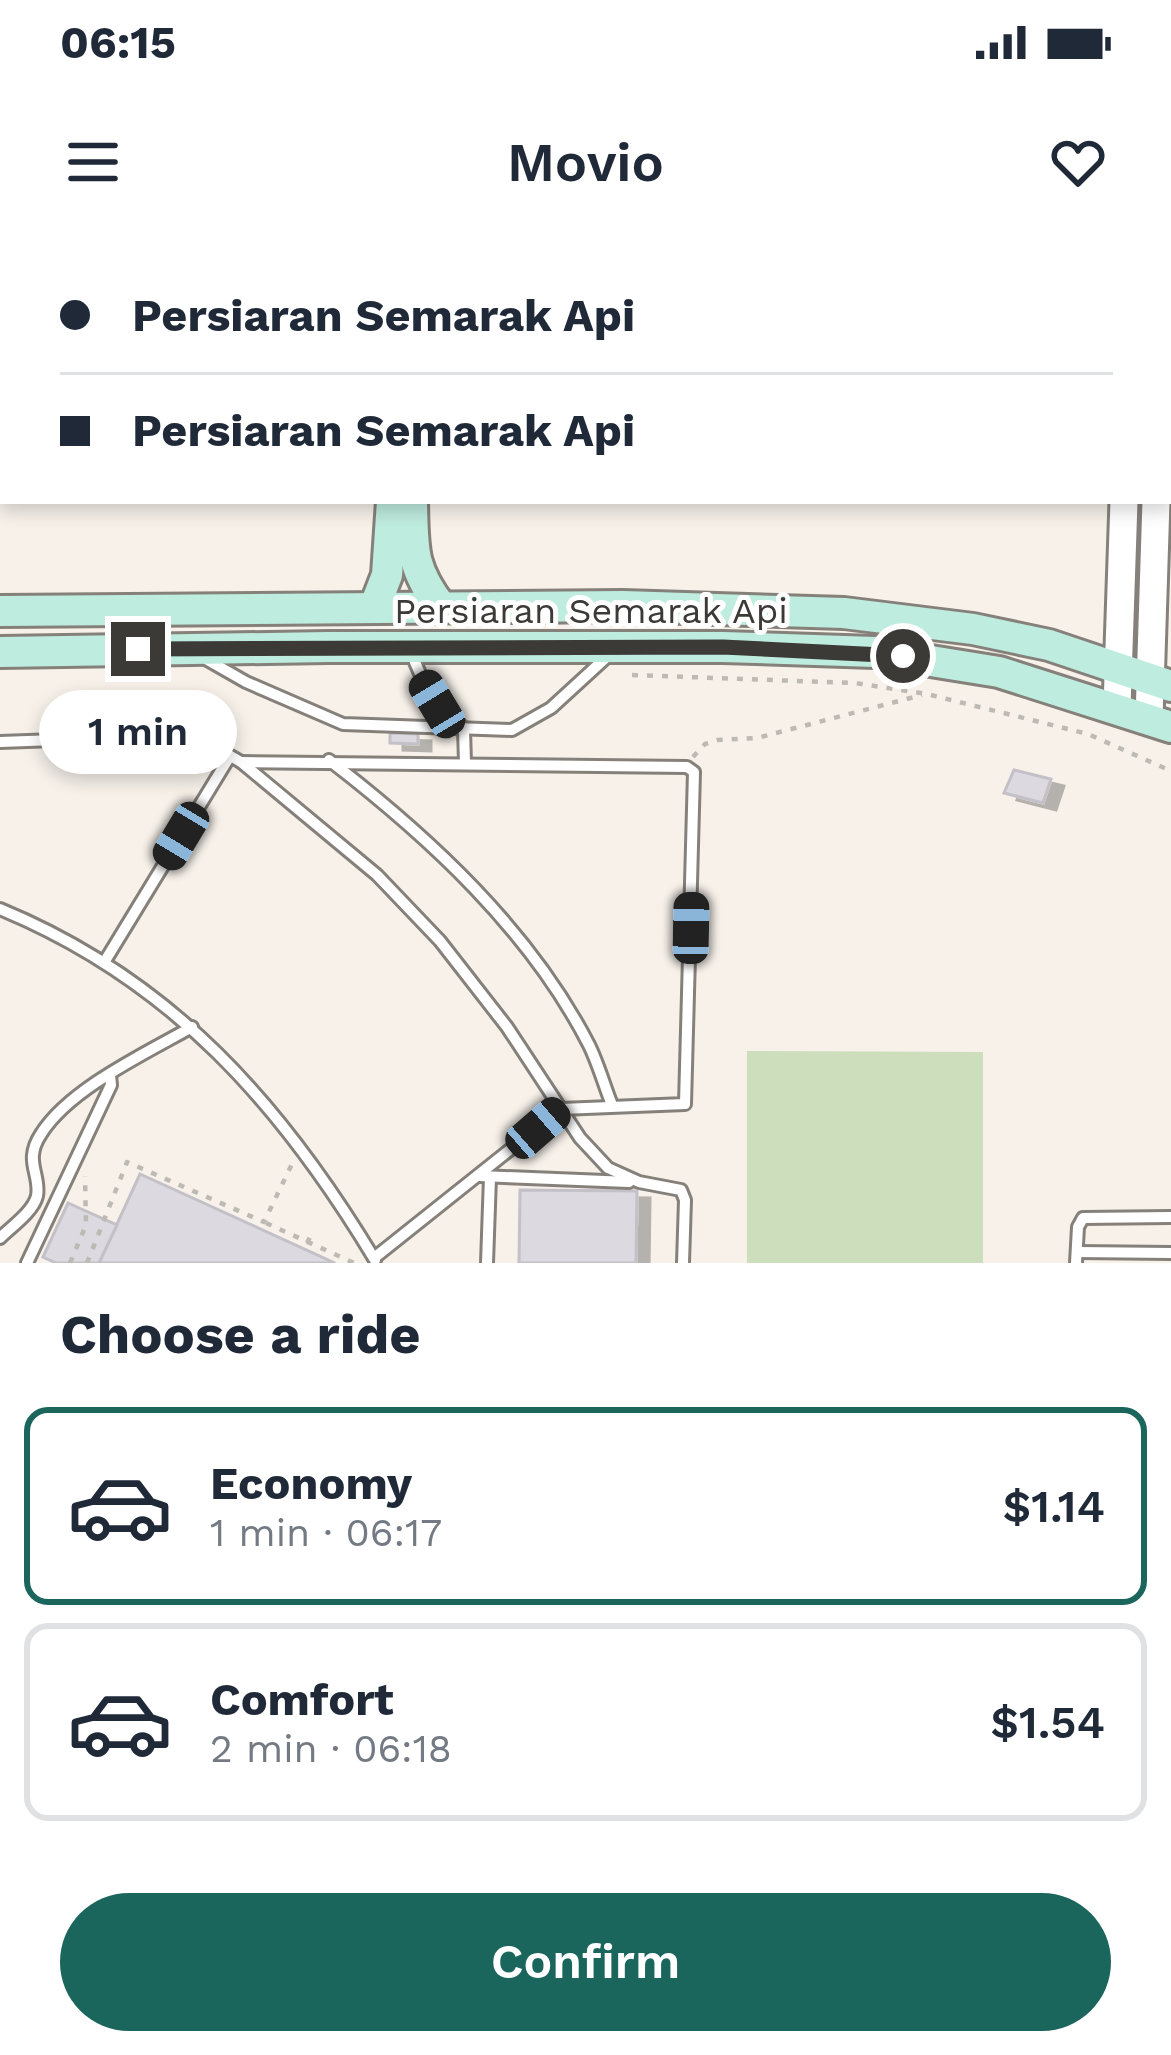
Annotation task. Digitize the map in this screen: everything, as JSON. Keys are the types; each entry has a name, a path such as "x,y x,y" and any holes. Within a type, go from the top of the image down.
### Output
{"main road":[{"path":"400,240 428,240"},
{"path":"375,606 387,574 392,504"},
{"path":"412,504 418,576 441,607"},
{"name":"Persiaran Semarak Api","path":"0,611 623,606 844,613 973,629 1049,645 1161,683"},
{"name":"Persiaran Semarak Api","path":"0,652 411,648 625,661 875,652 999,672 1160,723"}],"street":[{"path":"1117,707 1124,504"},
{"path":"1156,504 1160,723"}],"lane":[{"path":"184,647 246,682 343,724 464,729 512,730 532,722 625,661"},
{"path":"411,648 418,672 437,704 464,729 465,763"},
{"path":"0,742 194,735 235,759 377,875 440,941 507,1027 580,1138 608,1168 639,1182"},
{"path":"0,909 56,932 105,961 241,1072 322,1176 375,1260 484,1176 561,1108 685,1104 695,783 694,772 687,766 235,759"},
{"path":"105,961 235,759"},
{"path":"328,760 389,806 456,869 509,931 556,989 590,1047 612,1105"},
{"path":"0,1238 37,1196 33,1151 42,1132 110,1075 192,1028"},
{"path":"27,1263 111,1085 110,1075"},
{"path":"484,1176 639,1182 681,1190 685,1200 683,1263"},
{"path":"484,1176 487,1263"},
{"path":"0,1215 14,1225"},
{"path":"1171,1216 1083,1218 1077,1257 1171,1253"}],"path":[{"path":"625,661 928,694 1088,734 1171,771"},
{"path":"687,766 705,744 718,740 757,738 928,694"},
{"path":"264,1222 292,1163 283,1151"},
{"path":"87,1263 127,1162 354,1263"},
{"path":"70,1263 86,1225 85,1176"},
{"path":"308,1243 313,1231"}],"green space":[{"path":"747,1051 983,1052 983,1263 747,1263"}],"building":[{"path":"390,733 418,734 418,744 390,743"},
{"path":"1014,770 1051,779 1043,803 1004,793"},
{"path":"140,1174 335,1263 99,1263"},
{"path":"520,1190 637,1191 636,1263 519,1263"},
{"path":"68,1203 117,1225 99,1263 56,1263 43,1257"}],"route":[{"path":"138,649 723,647 903,656"}]}
